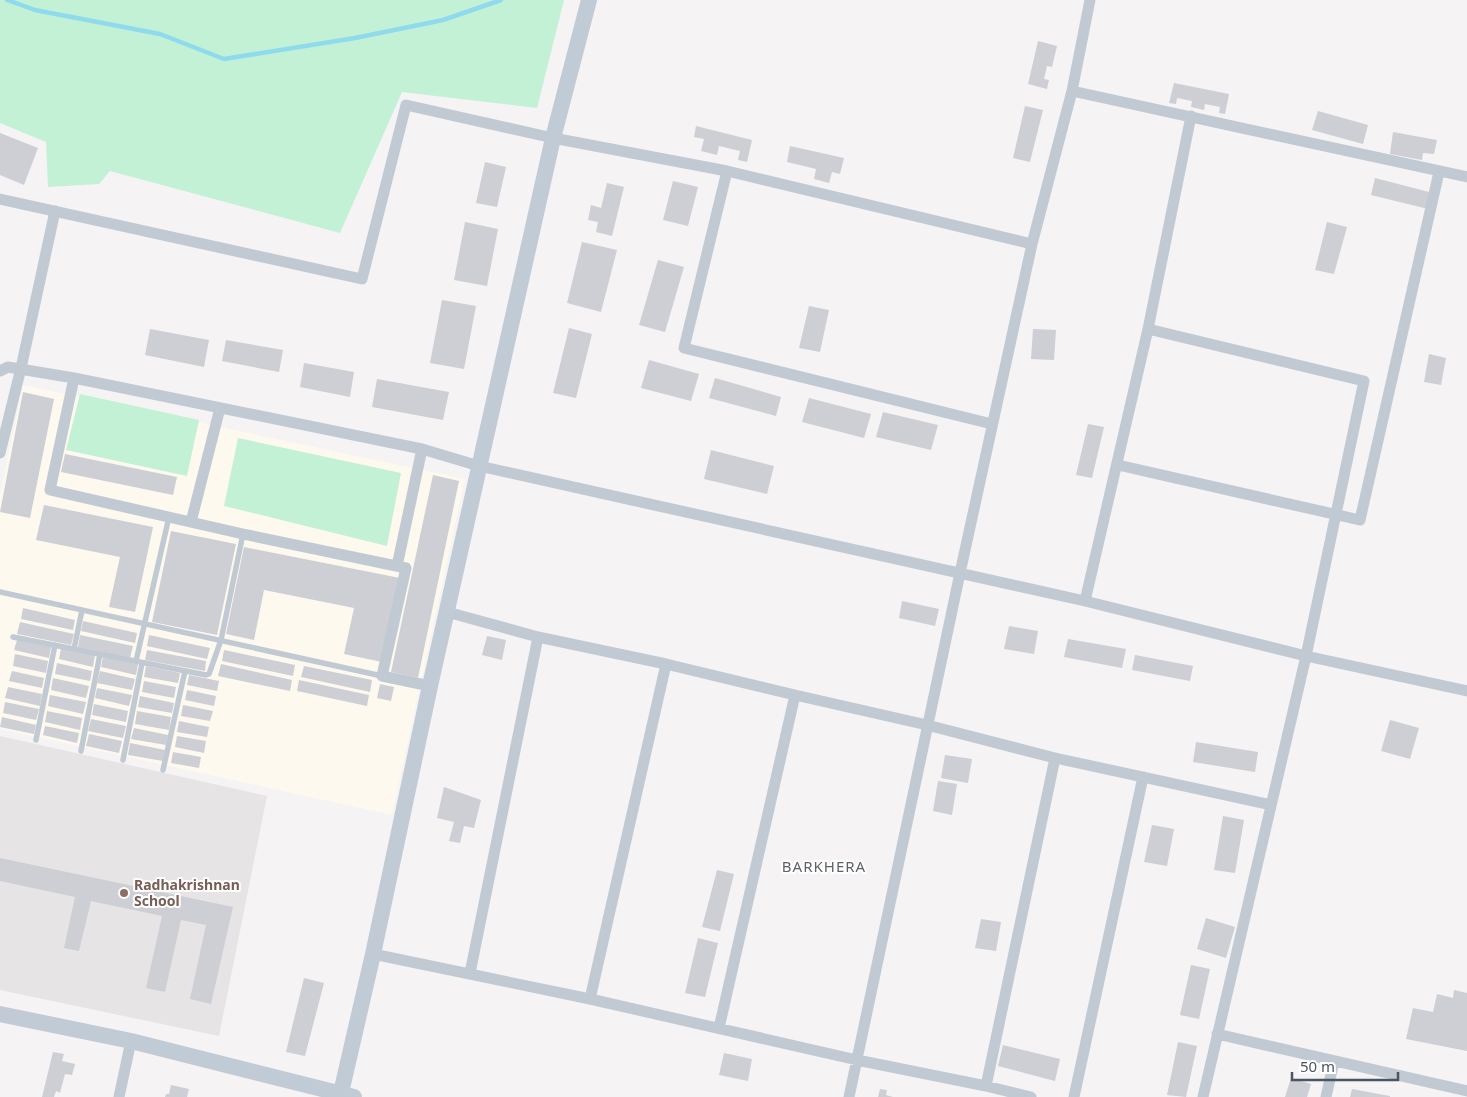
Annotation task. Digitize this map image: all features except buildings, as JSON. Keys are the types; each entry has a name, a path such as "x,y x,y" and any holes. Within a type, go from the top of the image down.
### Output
{"main road":[{"path":"0,1014 131,1041 345,1096 430,686 553,138 589,0"}],"street":[{"path":"849,1097 992,424 1032,244 1072,91 1090,0"},
{"path":"1072,91 1467,178"},
{"path":"0,199 362,279 406,105 553,138 727,171 1032,244"},
{"path":"1086,601 1148,329 1191,116"},
{"path":"727,171 684,348 992,424"},
{"path":"1118,465 1360,520 1439,172"},
{"path":"0,453 21,368 55,211"},
{"path":"1148,329 1364,381 1306,656 1203,1097"},
{"path":"0,371 8,366 21,368 422,449 480,466 1086,601 1306,656 1467,691"},
{"path":"74,378 50,490 243,534 406,568 382,676 430,686"},
{"path":"191,522 220,408"},
{"path":"397,566 422,449"},
{"path":"447,612 538,637 666,664 927,725 1055,758 1271,805"},
{"path":"470,974 538,637"},
{"path":"590,999 666,664"},
{"path":"719,1028 795,695"},
{"path":"986,1086 1055,758"},
{"path":"1074,1097 1143,777"},
{"path":"373,954 590,999 857,1060 1031,1097"},
{"path":"1217,1034 1467,1091"},
{"path":"119,1097 131,1041"},
{"path":"1326,1097 1334,1061"}],"lane":[{"path":"123,760 144,624 169,517"},
{"path":"13,637 206,675 209,674 221,640 243,534"},
{"path":"0,592 382,676"},
{"path":"74,649 82,610"},
{"path":"36,740 56,646"},
{"path":"81,751 100,654"},
{"path":"163,770 185,671"}],"shaded area":[{"path":"23,385 465,479 392,815 0,729 0,494"},
{"name":"Radhakrishnan School","path":"0,736 267,796 219,1036 0,990"}],"green space":[{"path":"0,0 564,0 537,108 402,92 340,233 110,171 99,184 48,187 46,142 0,123"},
{"path":"80,394 199,420 187,476 66,450"},
{"path":"238,438 401,473 387,546 224,506"}],"waterway":[{"path":"7,0 35,10 160,34 224,59 355,38 443,20 501,0"}],"place":[{"name":"Radhakrishnan School","path":"124,893"}],"district":[{"name":"BARKHERA","path":"824,867"}]}
